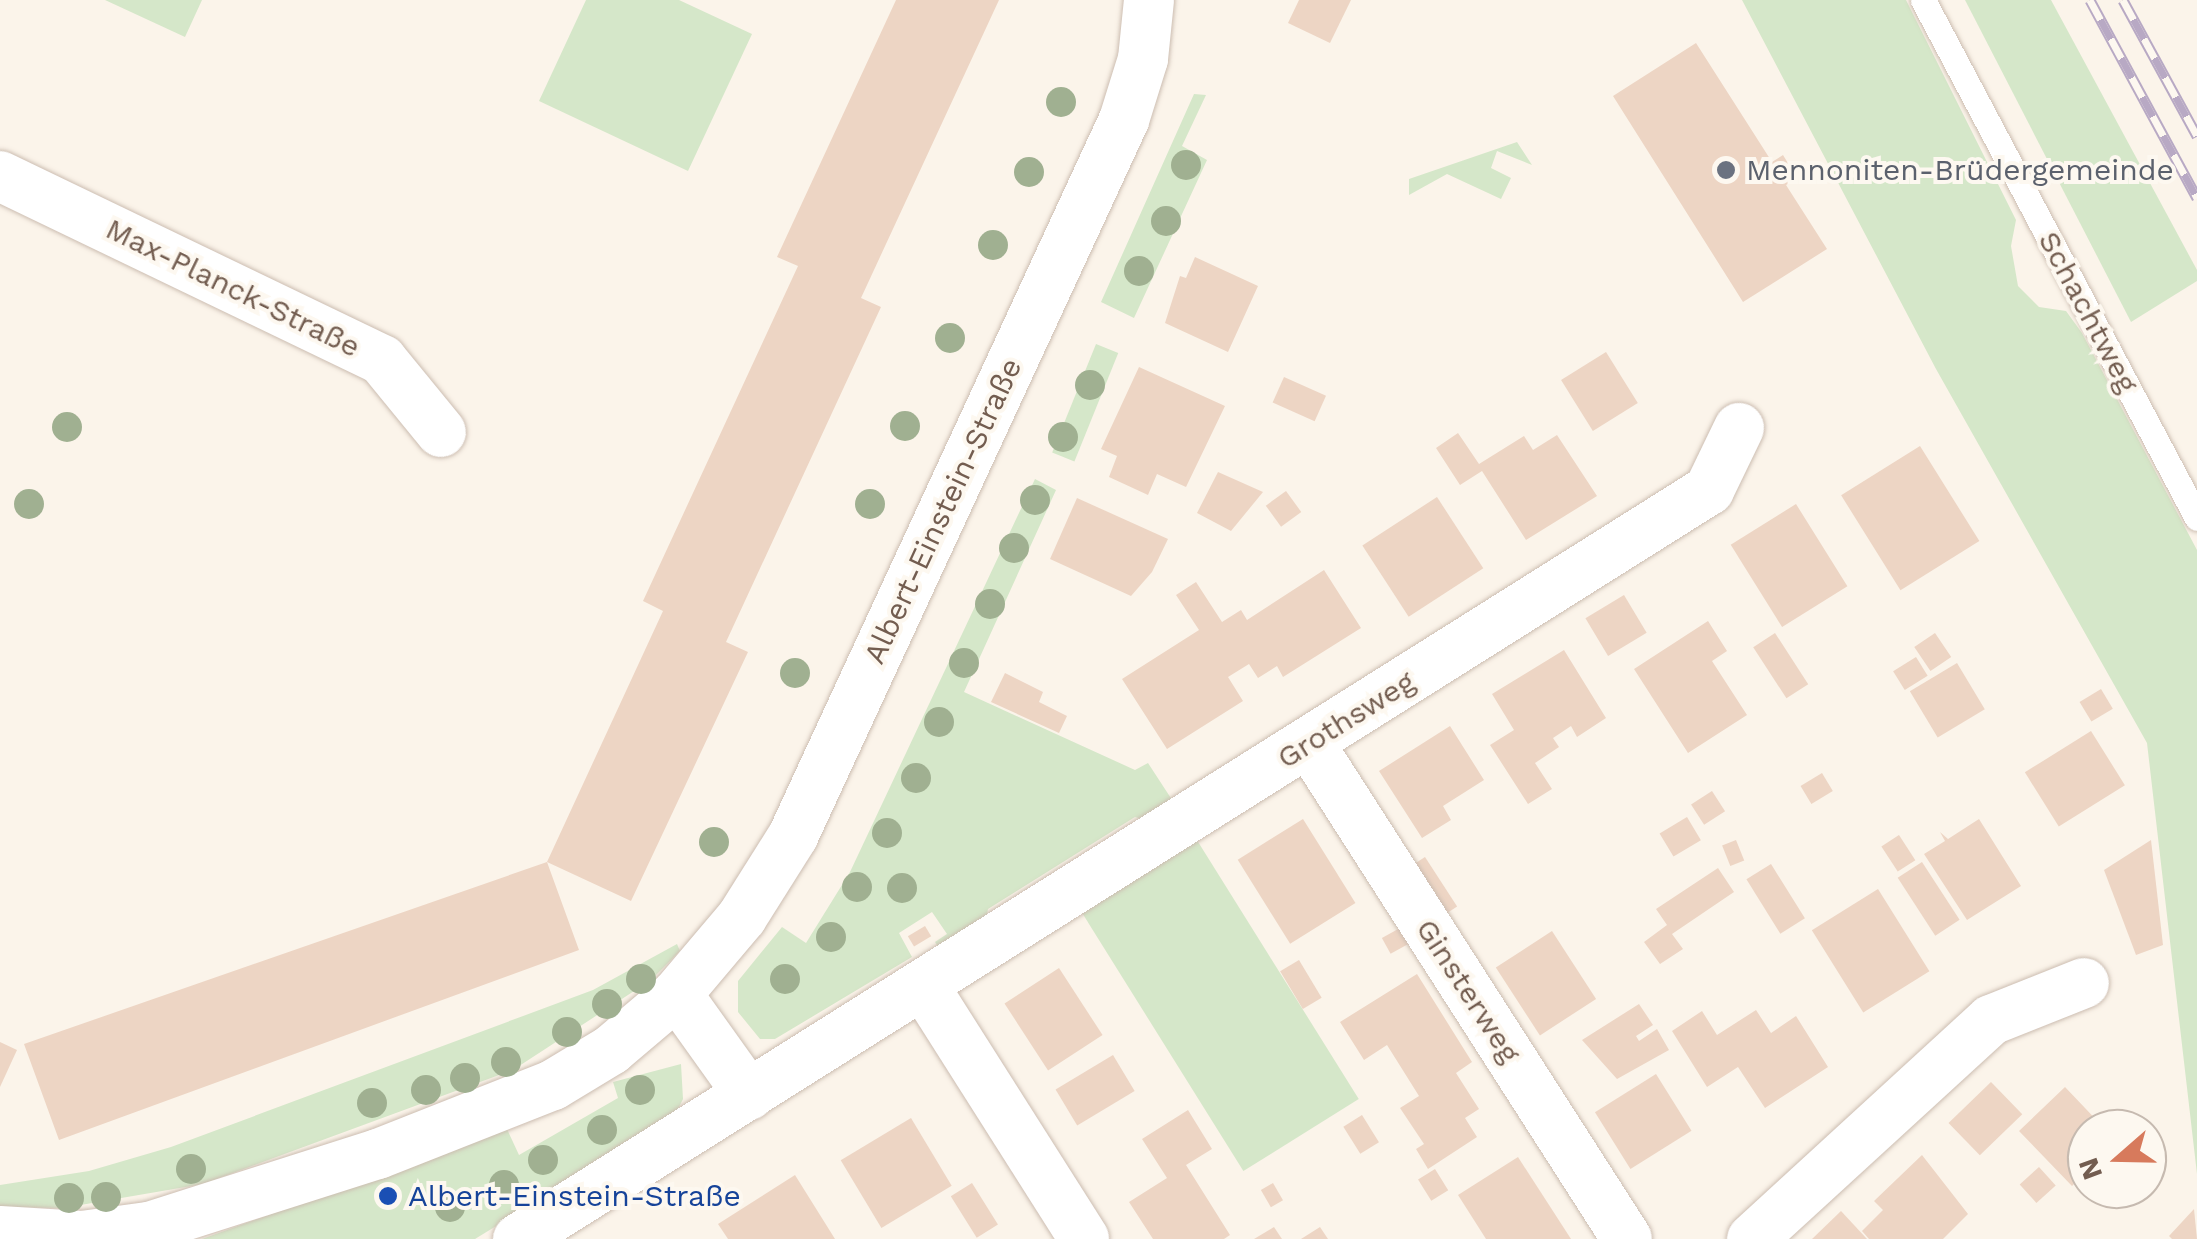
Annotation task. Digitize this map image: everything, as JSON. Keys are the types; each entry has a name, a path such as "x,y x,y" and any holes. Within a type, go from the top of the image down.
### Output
{"street":[{"name":"Albert-Einstein-Straße","path":"0,1231 82,1236 149,1228 361,1160 553,1085 610,1050 677,994 742,917 793,836 1124,120 1143,59 1149,0"},
{"name":"Max-Planck-Straße","path":"0,176 382,360 442,432"},
{"name":"Grothsweg","path":"523,1238 1709,490 1739,428"},
{"name":"Ginsterweg","path":"1309,743 1627,1239"},
{"path":"1752,1239 1991,1020 2084,983"},
{"path":"925,988 1084,1239"},
{"path":"677,994 749,1095"}],"lane":[{"name":"Schachtweg","path":"1924,0 2197,518"}],"green space":[{"path":"105,0 202,0 185,37"},
{"path":"586,0 679,0 752,34 688,171 539,101"},
{"path":"1742,0 1906,0 2016,220 2011,246 2018,286 2039,307 2066,311 2082,333 2197,550 2197,1174 2147,743 1936,369"},
{"path":"1965,0 2051,0 2197,270 2197,281 2131,322"},
{"path":"1194,94 1206,95 1182,146 1207,160 1134,318 1101,302"},
{"path":"1517,142 1532,165 1497,151 1491,168 1511,178 1501,199 1447,174 1409,195 1409,179"},
{"path":"1096,344 1118,353 1074,461 1052,452"},
{"path":"1035,479 1056,490 964,692 1135,770 1148,763 1178,809 1156,823 1135,817 988,909 984,929 942,953 935,942 947,934 932,912 899,933 912,957 775,1039 760,1039 738,1012 738,981 782,927 806,943 850,872"},
{"path":"1195,837 1359,1099 1243,1171 1080,909"},
{"path":"677,944 680,951 651,980 513,1070 203,1184 63,1208 0,1207 0,1185 89,1171 171,1147 593,990"},
{"path":"681,1064 683,1099 674,1117 475,1239 202,1239 507,1129 519,1155 618,1098 613,1082"}],"building":[{"path":"896,0 999,0 861,298 881,307 726,642 748,652 631,901 547,862 663,611 643,601 798,266 777,257"},
{"path":"1299,0 1351,0 1330,43 1288,23"},
{"name":"Mennoniten-Brüdergemeinde","path":"1696,43 1772,162 1783,155 1797,178 1786,185 1827,249 1743,302 1613,96"},
{"path":"1195,257 1258,286 1228,352 1165,323 1180,276 1186,278"},
{"path":"1606,352 1638,403 1593,431 1561,380"},
{"path":"1139,367 1225,406 1186,487 1157,474 1148,495 1109,477 1117,456 1101,449"},
{"path":"1284,377 1326,396 1315,421 1273,403"},
{"path":"1458,433 1479,464 1524,436 1533,450 1557,435 1597,496 1526,540 1482,471 1460,485 1436,448"},
{"path":"1920,446 1979,541 1900,590 1841,495"},
{"path":"1218,472 1263,492 1231,531 1197,513"},
{"path":"1286,491 1301,512 1281,527 1266,506"},
{"path":"1437,497 1483,568 1409,617 1362,545"},
{"path":"1077,498 1168,539 1152,572 1131,596 1050,559"},
{"path":"1796,504 1847,586 1782,627 1731,545"},
{"path":"1324,570 1361,628 1283,677 1277,666 1258,678 1249,664 1228,677 1243,701 1167,749 1122,679 1199,630 1176,595 1196,582 1222,622 1241,610 1247,620"},
{"path":"1624,595 1647,633 1608,656 1585,618"},
{"path":"1708,621 1727,651 1712,661 1747,715 1688,753 1634,669"},
{"path":"1775,633 1808,684 1786,698 1753,647"},
{"path":"1935,633 1951,657 1930,671 1914,647"},
{"path":"1564,650 1606,718 1577,737 1571,726 1553,738 1559,747 1535,763 1552,789 1528,804 1490,745 1514,730 1492,694"},
{"path":"1916,657 1928,676 1905,690 1893,671"},
{"path":"1957,663 1985,709 1938,738 1910,691"},
{"path":"1005,673 1043,692 1039,702 1067,716 1059,733 991,702"},
{"path":"2101,689 2113,709 2091,722 2080,702"},
{"path":"1450,726 1484,780 1443,806 1451,820 1422,838 1379,771"},
{"path":"2091,731 2125,785 2059,827 2025,772"},
{"path":"1822,773 1833,791 1811,804 1801,786"},
{"path":"1712,791 1725,811 1704,825 1691,805"},
{"path":"1687,817 1701,840 1673,857 1660,833"},
{"path":"1303,819 1355,903 1290,944 1238,860"},
{"path":"1979,819 2021,886 1967,920 1924,854 1945,841 1940,832 1948,839"},
{"path":"1899,835 1915,860 1898,872 1881,846"},
{"path":"1736,840 1744,860 1730,866 1722,846"},
{"path":"2151,840 2163,945 2136,955 2104,870"},
{"path":"1425,857 1457,906 1439,918 1407,869"},
{"path":"547,862 579,950 59,1140 24,1044"},
{"path":"1922,862 1960,920 1935,936 1898,878"},
{"path":"1771,864 1805,918 1780,934 1746,879"},
{"path":"1718,868 1734,892 1672,934 1683,949 1660,964 1644,942 1667,925 1656,909"},
{"path":"1878,889 1929,971 1863,1013 1812,930"},
{"path":"1409,923 1418,939 1391,954 1382,938"},
{"path":"925,926 931,936 914,947 908,936"},
{"path":"1552,931 1596,999 1540,1035 1496,967"},
{"path":"1299,960 1322,998 1303,1009 1280,971"},
{"path":"1059,968 1103,1035 1048,1070 1004,1003"},
{"path":"1417,974 1472,1062 1456,1073 1479,1109 1465,1118 1477,1137 1428,1169 1416,1149 1424,1144 1400,1108 1419,1096 1387,1045 1364,1060 1340,1022"},
{"path":"1639,1004 1653,1025 1636,1036 1639,1041 1657,1029 1669,1050 1617,1079 1582,1040"},
{"path":"1756,1010 1771,1033 1796,1016 1828,1067 1765,1108 1738,1067 1707,1087 1672,1031 1702,1011 1717,1035"},
{"path":"0,1042 17,1050 0,1087"},
{"path":"1113,1055 1135,1091 1077,1126 1056,1090"},
{"path":"1656,1074 1692,1131 1630,1169 1595,1112"},
{"path":"1991,1082 2022,1114 1980,1155 1949,1123"},
{"path":"2065,1087 2086,1109 2067,1109 2067,1181 2019,1131"},
{"path":"1188,1110 1212,1149 1186,1165 1230,1235 1224,1239 1153,1239 1129,1202 1167,1178 1142,1139"},
{"path":"1362,1115 1379,1142 1360,1154 1343,1127"},
{"path":"911,1118 952,1186 881,1228 841,1160"},
{"path":"1922,1155 1968,1214 1943,1239 1869,1239 1862,1231 1883,1210 1874,1201"},
{"path":"1518,1157 1571,1239 1486,1239 1458,1195"},
{"path":"2039,1167 2056,1186 2036,1203 2020,1184"},
{"path":"1435,1169 1448,1190 1431,1201 1418,1180"},
{"path":"795,1175 835,1239 728,1239 718,1224"},
{"path":"972,1183 998,1225 977,1238 951,1196"},
{"path":"1273,1183 1283,1200 1271,1207 1261,1190"},
{"path":"2194,1209 2197,1239 2172,1239 2169,1236"},
{"path":"1841,1211 1867,1239 1812,1239"},
{"path":"1274,1227 1282,1239 1254,1239"},
{"path":"1320,1227 1328,1239 1301,1239"}],"railway":[{"path":"2090,0 2197,198"},
{"path":"2123,0 2197,136"}],"place":[{"name":"Mennoniten-Brüdergemeinde","path":"1726,170"},
{"name":"Albert-Einstein-Straße","path":"388,1196"}]}
